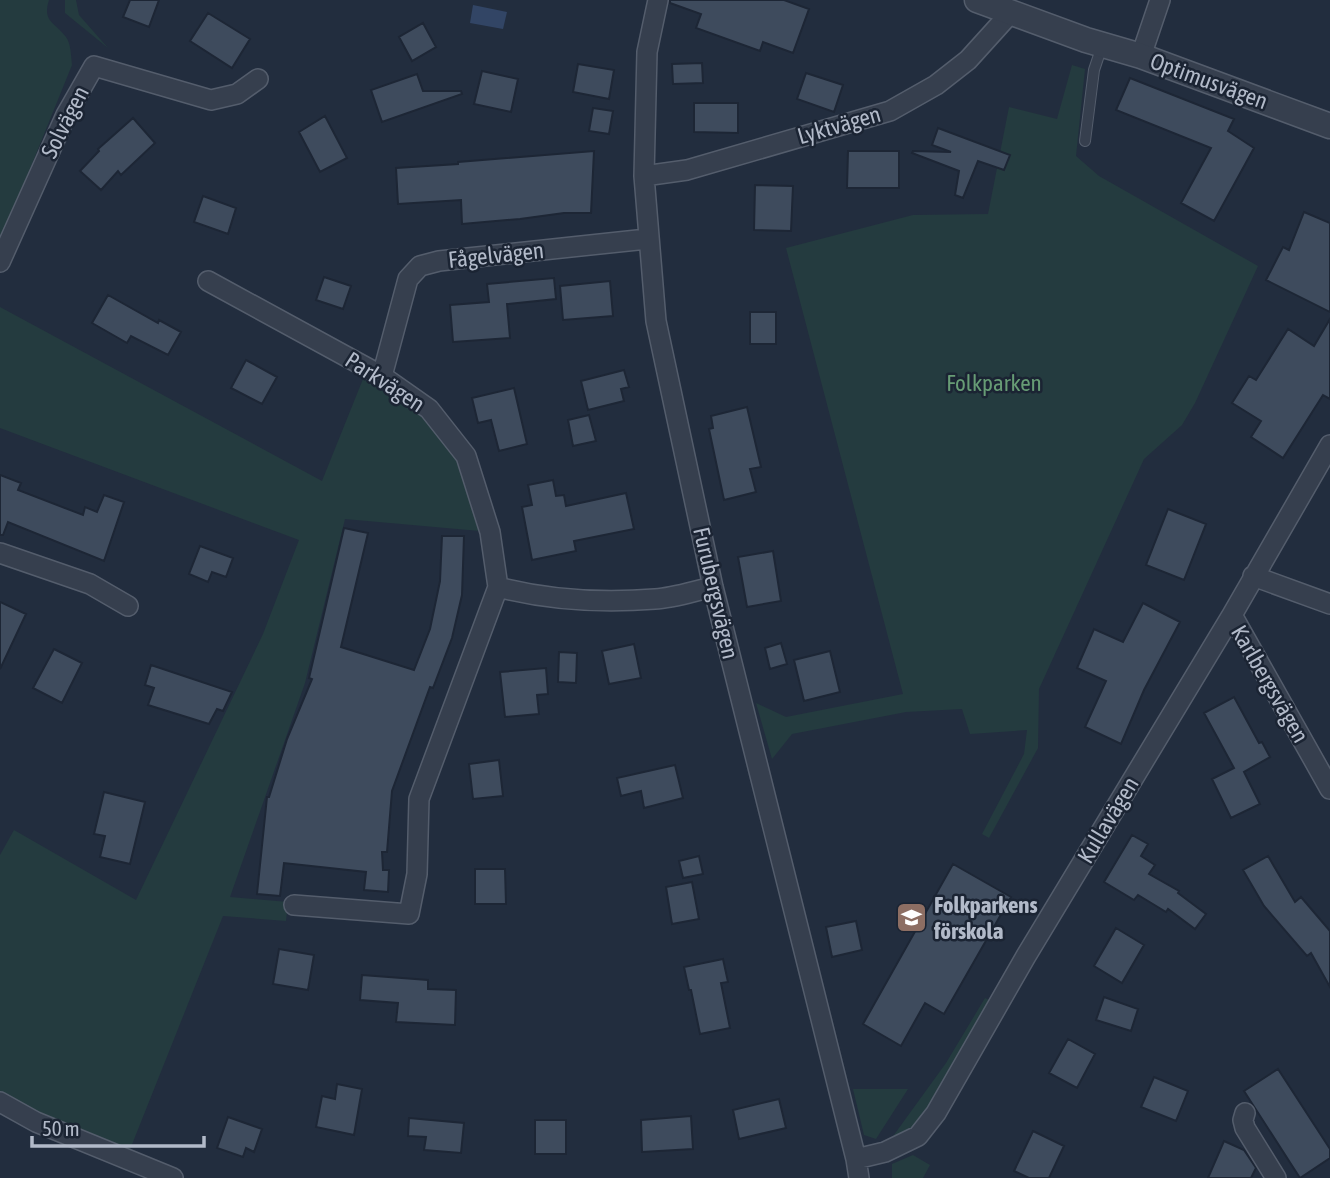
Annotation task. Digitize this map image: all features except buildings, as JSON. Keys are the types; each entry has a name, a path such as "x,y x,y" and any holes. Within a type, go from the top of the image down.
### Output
{"street":[{"name":"Furubergsvägen","path":"658,0 647,52 644,176 647,239 656,321 713,587 857,1168"},
{"name":"Optimusvägen","path":"956,0 1006,18 1141,56 1330,126"},
{"name":"Optimusvägen","path":"977,0 1094,42"},
{"path":"1141,56 1160,0"},
{"name":"Lyktvägen","path":"644,176 687,170 890,111 936,85 968,60 1006,18"},
{"name":"Solvägen","path":"0,262 66,114 94,66 211,100 237,94 258,79"},
{"name":"Fågelvägen","path":"382,376 408,279 420,266 439,261 647,239"},
{"name":"Parkvägen","path":"208,281 382,376 429,409 466,456 490,532 498,587 419,799 417,874 409,914 294,905"},
{"name":"Kullavägen","path":"857,1168 918,1136 936,1113 1026,956 1232,615 1330,444"},
{"path":"0,553 90,584 128,606"},
{"path":"1254,576 1330,604"},
{"path":"498,587 521,593 594,600 657,599 713,587"},
{"name":"Karlbergsvägen","path":"1232,615 1330,789"},
{"path":"0,1102 36,1122 173,1178"},
{"path":"1245,1113 1245,1128 1276,1178"}],"lane":[{"path":"1085,141 1094,70 1094,42"}],"green space":[{"path":"0,0 49,0 48,17 68,40 72,65 0,243"},
{"path":"65,0 76,0 79,15 108,48 65,13"},
{"name":"Folkparken","path":"1072,65 1085,69 1076,156 1099,176 1258,266 1195,403 1182,425 1144,459 1039,689 1038,748 989,838 982,834 1024,754 1027,730 970,734 962,709 906,712 792,734 772,759 756,703 786,717 903,694 786,248 913,215 988,214 1009,107 1057,119"},
{"path":"0,307 322,481 363,379 419,413 459,461 480,531 345,519 305,683 230,897 288,902 286,921 223,916 129,1152 38,1114 0,1094 0,855 14,830 136,900 263,634 299,540 0,428"},
{"path":"985,998 991,1001 931,1106 908,1132 891,1139 946,1063"},
{"path":"853,1089 908,1089 876,1139 864,1135"},
{"path":"913,1155 930,1165 923,1178 892,1178 892,1164"}],"water":[{"path":"473,5 507,12 503,29 470,23"}],"place":[{"name":"Folkparkens förskola","path":"911,918"}]}
